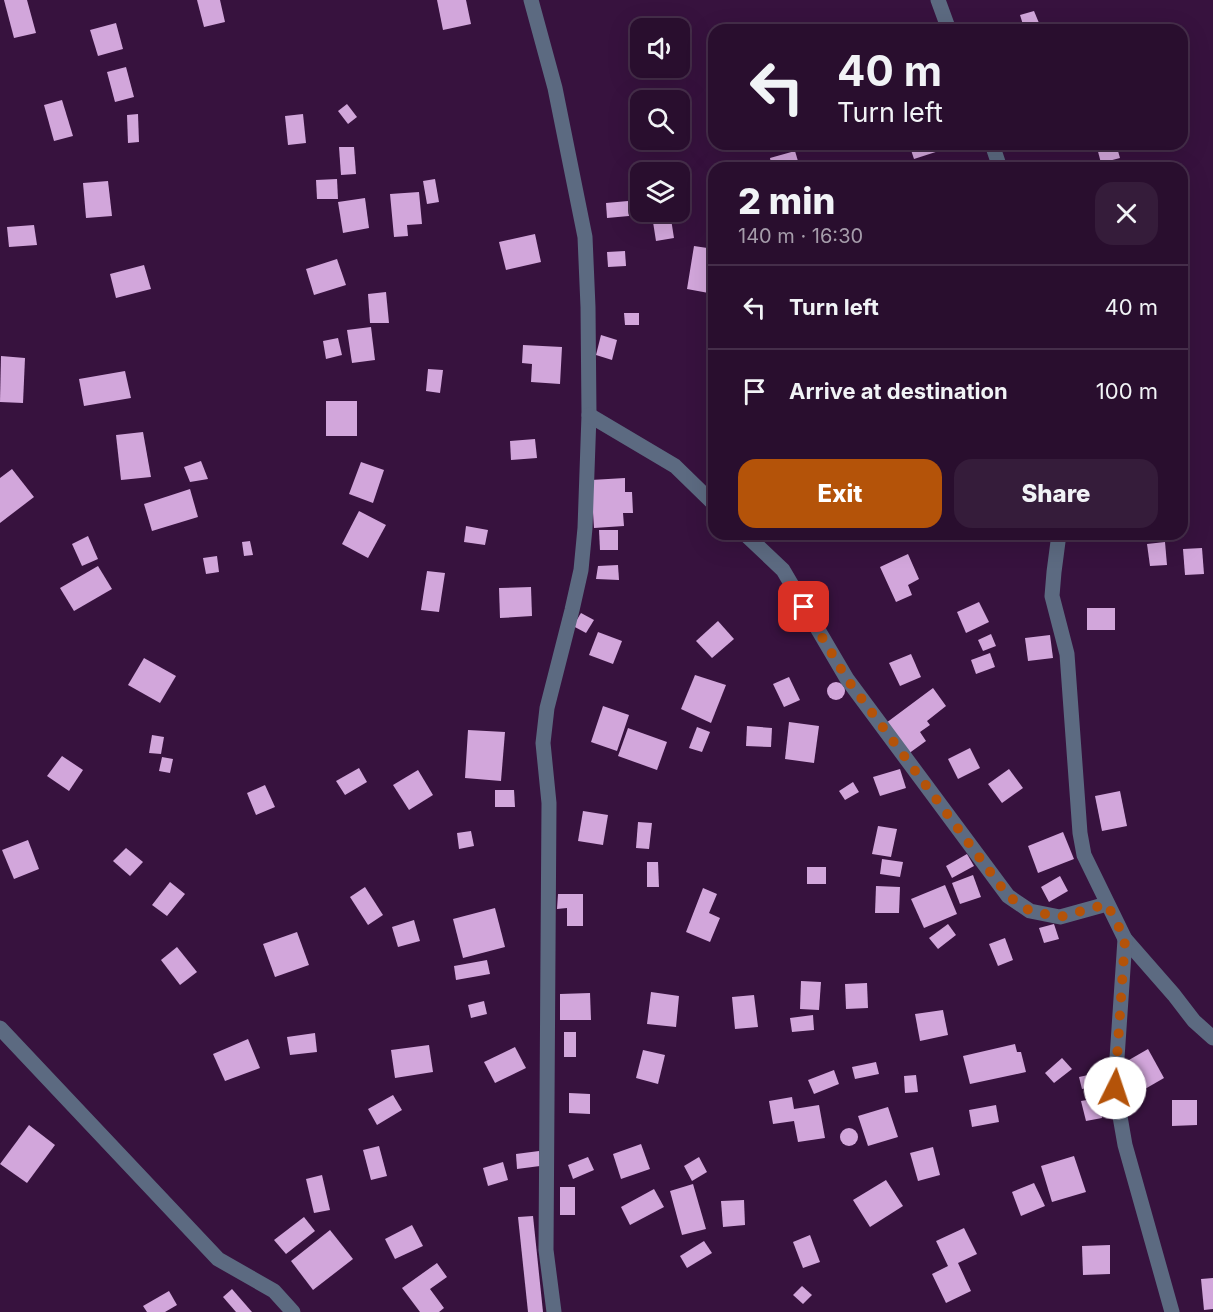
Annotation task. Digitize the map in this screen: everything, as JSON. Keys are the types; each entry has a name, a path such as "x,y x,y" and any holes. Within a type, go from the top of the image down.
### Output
{"street":[{"path":"531,0 555,88 585,237 588,307 589,415 585,528 581,570 547,708 543,742 549,803 546,1250 554,1312"},
{"path":"938,0 947,24"},
{"path":"589,415 675,466 708,498"},
{"path":"751,540 783,570 847,679 1008,896 1030,911 1060,917 1107,904"},
{"path":"1058,540 1052,596 1067,654 1080,833 1084,855 1125,939 1194,1021 1213,1038"},
{"path":"1125,939 1115,1088 1125,1145 1172,1312"},
{"path":"0,1028 218,1259 274,1292 293,1312"}],"building":[{"path":"4,0 27,0 36,33 14,38"},
{"path":"197,0 220,0 225,22 204,27"},
{"path":"437,0 466,0 471,24 443,30"},
{"path":"1034,11 1039,23 1023,24 1020,15"},
{"path":"116,23 123,49 98,56 90,30"},
{"path":"126,67 134,97 115,102 107,72"},
{"path":"62,100 73,136 54,141 44,105"},
{"path":"347,104 357,117 348,124 338,111"},
{"path":"138,114 139,142 128,143 127,115"},
{"path":"303,114 306,143 288,145 285,116"},
{"path":"339,147 354,147 356,174 341,175"},
{"path":"911,150 942,150 914,159"},
{"path":"1098,150 1118,150 1120,158 1101,162"},
{"path":"795,151 798,162 771,162 770,158"},
{"path":"337,179 338,199 317,199 316,180"},
{"path":"435,179 439,202 427,204 423,181"},
{"path":"108,181 112,216 86,218 83,183"},
{"path":"419,192 422,224 407,225 408,236 394,237 390,194"},
{"path":"365,198 369,228 343,233 338,202"},
{"path":"628,201 629,216 607,218 606,203"},
{"path":"653,222 671,222 674,238 656,241"},
{"path":"34,225 37,245 9,247 7,227"},
{"path":"535,234 541,262 506,270 499,242"},
{"path":"694,246 708,248 708,293 687,289"},
{"path":"625,251 626,266 608,267 607,252"},
{"path":"337,259 346,285 314,295 306,269"},
{"path":"144,265 151,289 116,298 110,274"},
{"path":"386,292 389,323 370,323 368,294"},
{"path":"624,313 639,313 639,325 625,325"},
{"path":"371,327 375,360 352,363 347,330"},
{"path":"601,335 617,340 612,360 596,355"},
{"path":"338,338 342,355 326,359 323,341"},
{"path":"523,345 562,347 560,384 531,382 532,364 522,363"},
{"path":"1,356 25,358 23,403 0,402"},
{"path":"428,369 443,370 440,393 426,391"},
{"path":"125,371 131,398 84,406 79,379"},
{"path":"326,401 357,401 357,436 326,436"},
{"path":"143,432 151,477 121,480 116,435"},
{"path":"535,439 537,458 511,460 510,441"},
{"path":"201,461 208,479 190,482 184,467"},
{"path":"361,462 384,470 373,503 349,494"},
{"path":"12,469 34,497 0,523 0,478"},
{"path":"625,478 625,492 632,492 633,513 623,513 624,526 594,528 591,480"},
{"path":"190,489 198,517 152,531 144,504"},
{"path":"359,511 386,525 368,558 342,544"},
{"path":"466,526 488,530 485,545 464,542"},
{"path":"599,530 618,530 618,550 600,550"},
{"path":"88,536 98,559 82,566 72,544"},
{"path":"250,541 253,555 244,556 242,542"},
{"path":"1165,542 1167,565 1150,566 1147,544"},
{"path":"1202,548 1204,574 1185,575 1183,549"},
{"path":"908,554 919,579 908,585 912,595 896,602 880,567"},
{"path":"217,556 219,572 206,574 203,558"},
{"path":"618,565 619,580 596,579 598,566"},
{"path":"98,566 112,589 74,611 60,588"},
{"path":"427,571 445,573 439,612 421,610"},
{"path":"531,587 532,616 500,618 499,588"},
{"path":"979,602 989,622 966,633 957,612"},
{"path":"1087,608 1115,608 1115,630 1087,630"},
{"path":"581,613 594,620 586,633 573,626"},
{"path":"718,621 734,639 712,658 696,641"},
{"path":"598,632 622,641 613,664 589,655"},
{"path":"991,634 996,646 983,651 978,640"},
{"path":"1050,635 1053,658 1028,661 1025,638"},
{"path":"990,653 995,667 976,674 971,660"},
{"path":"911,654 921,677 900,686 889,663"},
{"path":"144,658 176,676 160,703 128,685"},
{"path":"695,675 726,685 711,723 681,709"},
{"path":"789,677 800,700 784,707 773,684"},
{"path":"832,682 840,682 845,687 843,698 832,700 827,695 827,687"},
{"path":"933,688 946,706 927,721 930,725 920,732 926,741 908,754 886,723"},
{"path":"603,706 629,715 617,751 591,742"},
{"path":"789,722 819,726 814,763 785,759"},
{"path":"747,726 772,728 771,747 746,746"},
{"path":"697,727 710,732 702,752 689,748"},
{"path":"628,728 667,742 657,770 618,756"},
{"path":"468,730 505,732 501,781 465,778"},
{"path":"152,735 164,737 161,754 149,753"},
{"path":"970,748 980,768 958,779 948,759"},
{"path":"62,756 83,770 69,791 47,776"},
{"path":"162,757 173,759 170,773 159,771"},
{"path":"359,768 367,782 345,795 336,781"},
{"path":"900,769 906,788 880,796 873,777"},
{"path":"1009,769 1023,788 1002,803 988,784"},
{"path":"418,770 433,795 409,810 393,785"},
{"path":"853,782 859,792 845,800 839,791"},
{"path":"265,785 275,807 256,815 247,793"},
{"path":"495,790 514,790 515,807 495,807"},
{"path":"1120,791 1127,826 1102,831 1095,796"},
{"path":"583,811 608,815 603,845 578,841"},
{"path":"638,822 652,823 649,849 636,848"},
{"path":"878,826 897,829 891,857 872,854"},
{"path":"471,831 474,846 459,849 457,833"},
{"path":"1063,832 1074,859 1038,873 1028,846"},
{"path":"28,840 39,869 14,879 2,850"},
{"path":"126,848 143,862 130,876 113,861"},
{"path":"967,854 974,866 952,878 946,866"},
{"path":"882,859 903,862 900,877 880,874"},
{"path":"647,862 658,862 659,887 647,887"},
{"path":"807,867 826,867 826,884 807,884"},
{"path":"973,875 981,897 960,904 952,883"},
{"path":"1060,876 1068,891 1049,902 1041,887"},
{"path":"170,882 185,894 167,916 152,905"},
{"path":"945,885 957,914 924,928 911,899"},
{"path":"876,886 900,887 899,913 875,913"},
{"path":"365,887 383,915 368,925 350,897"},
{"path":"703,888 717,894 709,913 720,918 710,942 686,932"},
{"path":"558,894 583,894 583,926 567,926 567,908 557,909"},
{"path":"495,908 505,947 463,958 453,919"},
{"path":"414,920 420,941 398,947 392,927"},
{"path":"948,924 956,935 938,949 929,938"},
{"path":"1054,924 1059,939 1044,943 1039,928"},
{"path":"297,932 309,965 275,977 263,944"},
{"path":"1005,938 1013,960 998,966 989,944"},
{"path":"177,947 197,972 180,985 161,960"},
{"path":"487,960 490,974 456,980 454,966"},
{"path":"801,981 821,982 819,1010 800,1009"},
{"path":"867,983 868,1008 846,1009 845,984"},
{"path":"651,992 679,996 676,1027 647,1024"},
{"path":"590,993 591,1020 560,1020 560,994"},
{"path":"754,995 758,1027 735,1029 732,997"},
{"path":"484,1001 487,1014 471,1018 468,1005"},
{"path":"943,1010 948,1035 920,1041 915,1014"},
{"path":"813,1015 814,1030 792,1032 790,1018"},
{"path":"564,1032 576,1032 576,1057 564,1057"},
{"path":"315,1033 317,1052 290,1055 287,1037"},
{"path":"248,1039 260,1068 225,1081 213,1054"},
{"path":"1015,1044 1017,1052 1021,1052 1026,1072 970,1084 963,1056"},
{"path":"429,1045 433,1072 395,1078 391,1050"},
{"path":"515,1047 526,1068 495,1083 484,1062"},
{"path":"1148,1049 1164,1078 1138,1093 1122,1064"},
{"path":"643,1050 665,1055 658,1084 636,1078"},
{"path":"1062,1058 1072,1069 1054,1083 1045,1073"},
{"path":"876,1062 879,1074 855,1079 852,1067"},
{"path":"834,1070 839,1084 814,1094 808,1080"},
{"path":"1102,1072 1105,1084 1082,1089 1079,1077"},
{"path":"916,1075 918,1092 905,1093 904,1076"},
{"path":"569,1093 590,1094 590,1114 569,1113"},
{"path":"393,1095 402,1110 377,1125 368,1109"},
{"path":"792,1097 794,1109 819,1105 825,1138 798,1142 794,1121 773,1124 769,1101"},
{"path":"1098,1098 1102,1118 1086,1121 1081,1101"},
{"path":"1172,1100 1197,1100 1197,1125 1172,1126"},
{"path":"996,1105 999,1122 972,1127 969,1110"},
{"path":"888,1107 898,1137 868,1146 858,1116"},
{"path":"29,1125 55,1145 27,1183 0,1164"},
{"path":"845,1128 853,1128 858,1133 856,1144 845,1146 840,1141 840,1133"},
{"path":"641,1144 650,1169 621,1179 613,1154"},
{"path":"379,1146 387,1176 371,1180 363,1150"},
{"path":"933,1147 940,1175 918,1181 910,1153"},
{"path":"539,1151 540,1166 517,1169 516,1154"},
{"path":"1074,1156 1086,1192 1052,1202 1041,1166"},
{"path":"588,1157 594,1170 573,1179 568,1165"},
{"path":"699,1157 707,1172 692,1181 684,1166"},
{"path":"503,1162 508,1180 488,1186 483,1168"},
{"path":"322,1175 330,1210 314,1213 306,1179"},
{"path":"886,1180 903,1206 870,1227 853,1200"},
{"path":"1034,1183 1045,1206 1021,1216 1012,1192"},
{"path":"693,1184 706,1229 682,1235 670,1191"},
{"path":"560,1187 575,1187 575,1215 560,1215"},
{"path":"654,1189 664,1207 630,1225 621,1207"},
{"path":"744,1200 745,1225 723,1227 721,1201"},
{"path":"533,1216 543,1312 528,1312 518,1217"},
{"path":"304,1217 315,1231 286,1254 274,1240"},
{"path":"412,1225 423,1246 395,1259 385,1239"},
{"path":"964,1228 977,1254 958,1263 971,1291 946,1303 932,1274 948,1266 936,1241"},
{"path":"330,1230 353,1259 313,1290 291,1261"},
{"path":"810,1235 820,1262 803,1268 793,1242"},
{"path":"704,1241 712,1253 687,1268 680,1256"},
{"path":"1110,1245 1110,1274 1083,1275 1082,1246"},
{"path":"437,1263 447,1277 430,1289 444,1308 439,1312 420,1312 402,1288"},
{"path":"1213,1278 1213,1309 1204,1310 1201,1279"},
{"path":"802,1286 812,1295 803,1304 793,1295"},
{"path":"232,1289 252,1312 236,1312 223,1297"},
{"path":"169,1291 177,1305 165,1312 147,1312 143,1306"}],"route":[{"path":"804,607 847,679 1008,896 1030,911 1060,917 1107,904 1125,939 1115,1088"}]}
